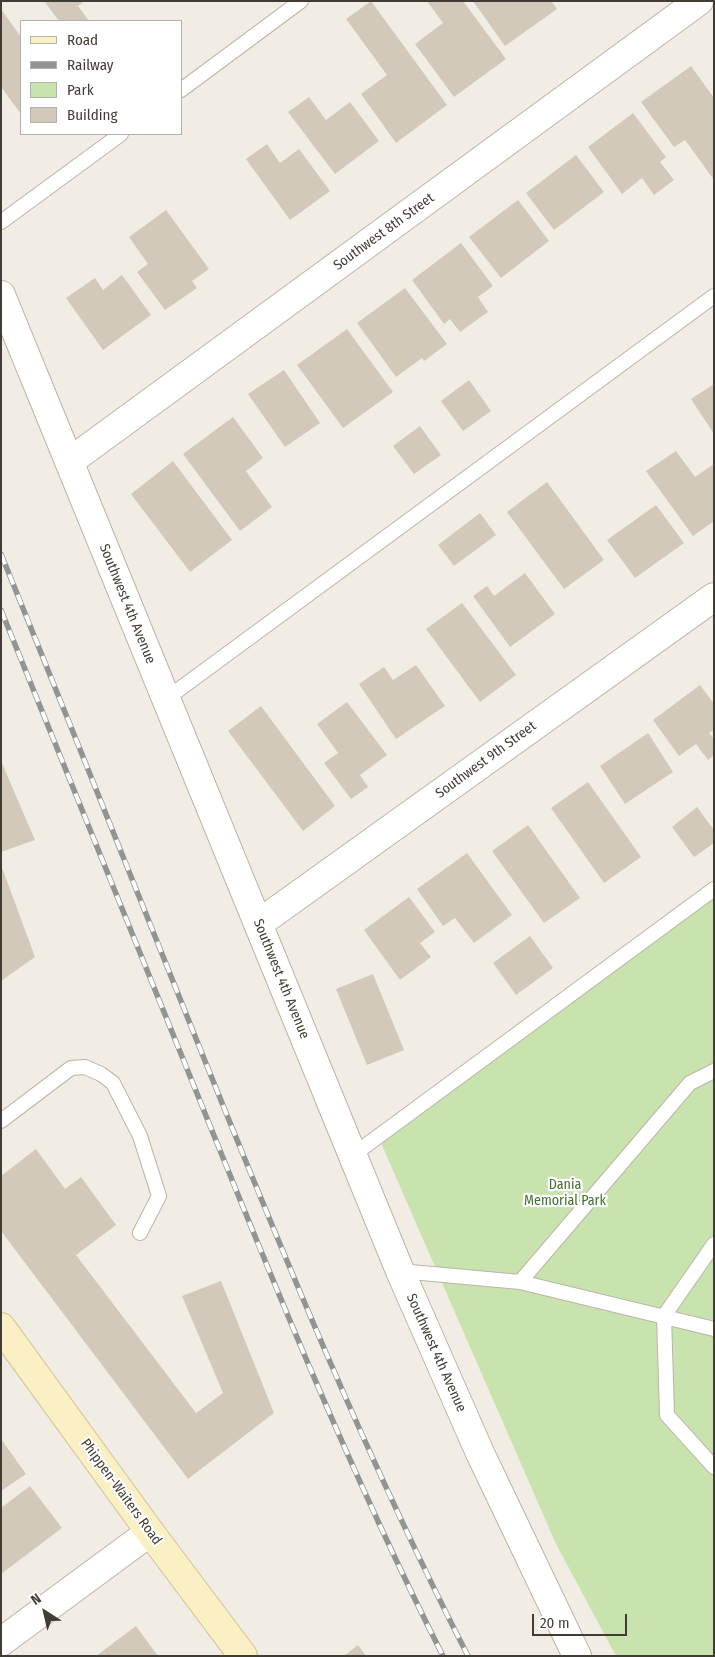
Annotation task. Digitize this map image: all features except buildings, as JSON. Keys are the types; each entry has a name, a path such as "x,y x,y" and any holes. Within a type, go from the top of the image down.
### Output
{"street":[{"name":"Southwest 8th Street","path":"69,462 699,1"},
{"name":"Southwest 4th Avenue","path":"1,295 400,1272 480,1453 577,1656"},
{"name":"Southwest 9th Street","path":"258,924 714,597"},
{"name":"Phippen-Waiters Road","path":"1,1327 243,1656"},
{"path":"1,1642 150,1532"}],"lane":[{"path":"182,89 301,1"},
{"path":"1,222 120,135"},
{"path":"166,699 714,296"},
{"path":"352,1155 714,889"},
{"path":"1,1120 71,1068 84,1067 101,1074 113,1083 140,1136 159,1196 140,1233"},
{"path":"520,1282 690,1083 714,1071"},
{"path":"714,1244 664,1316 667,1415 714,1467"},
{"path":"400,1272 520,1282 714,1329"}],"green space":[{"name":"Dania Memorial Park","path":"714,897 714,1656 616,1656 556,1544 381,1143"}],"railway":[{"path":"1,554 297,1284 396,1509 468,1656"},
{"path":"1,610 283,1305 344,1447 443,1656"}]}
